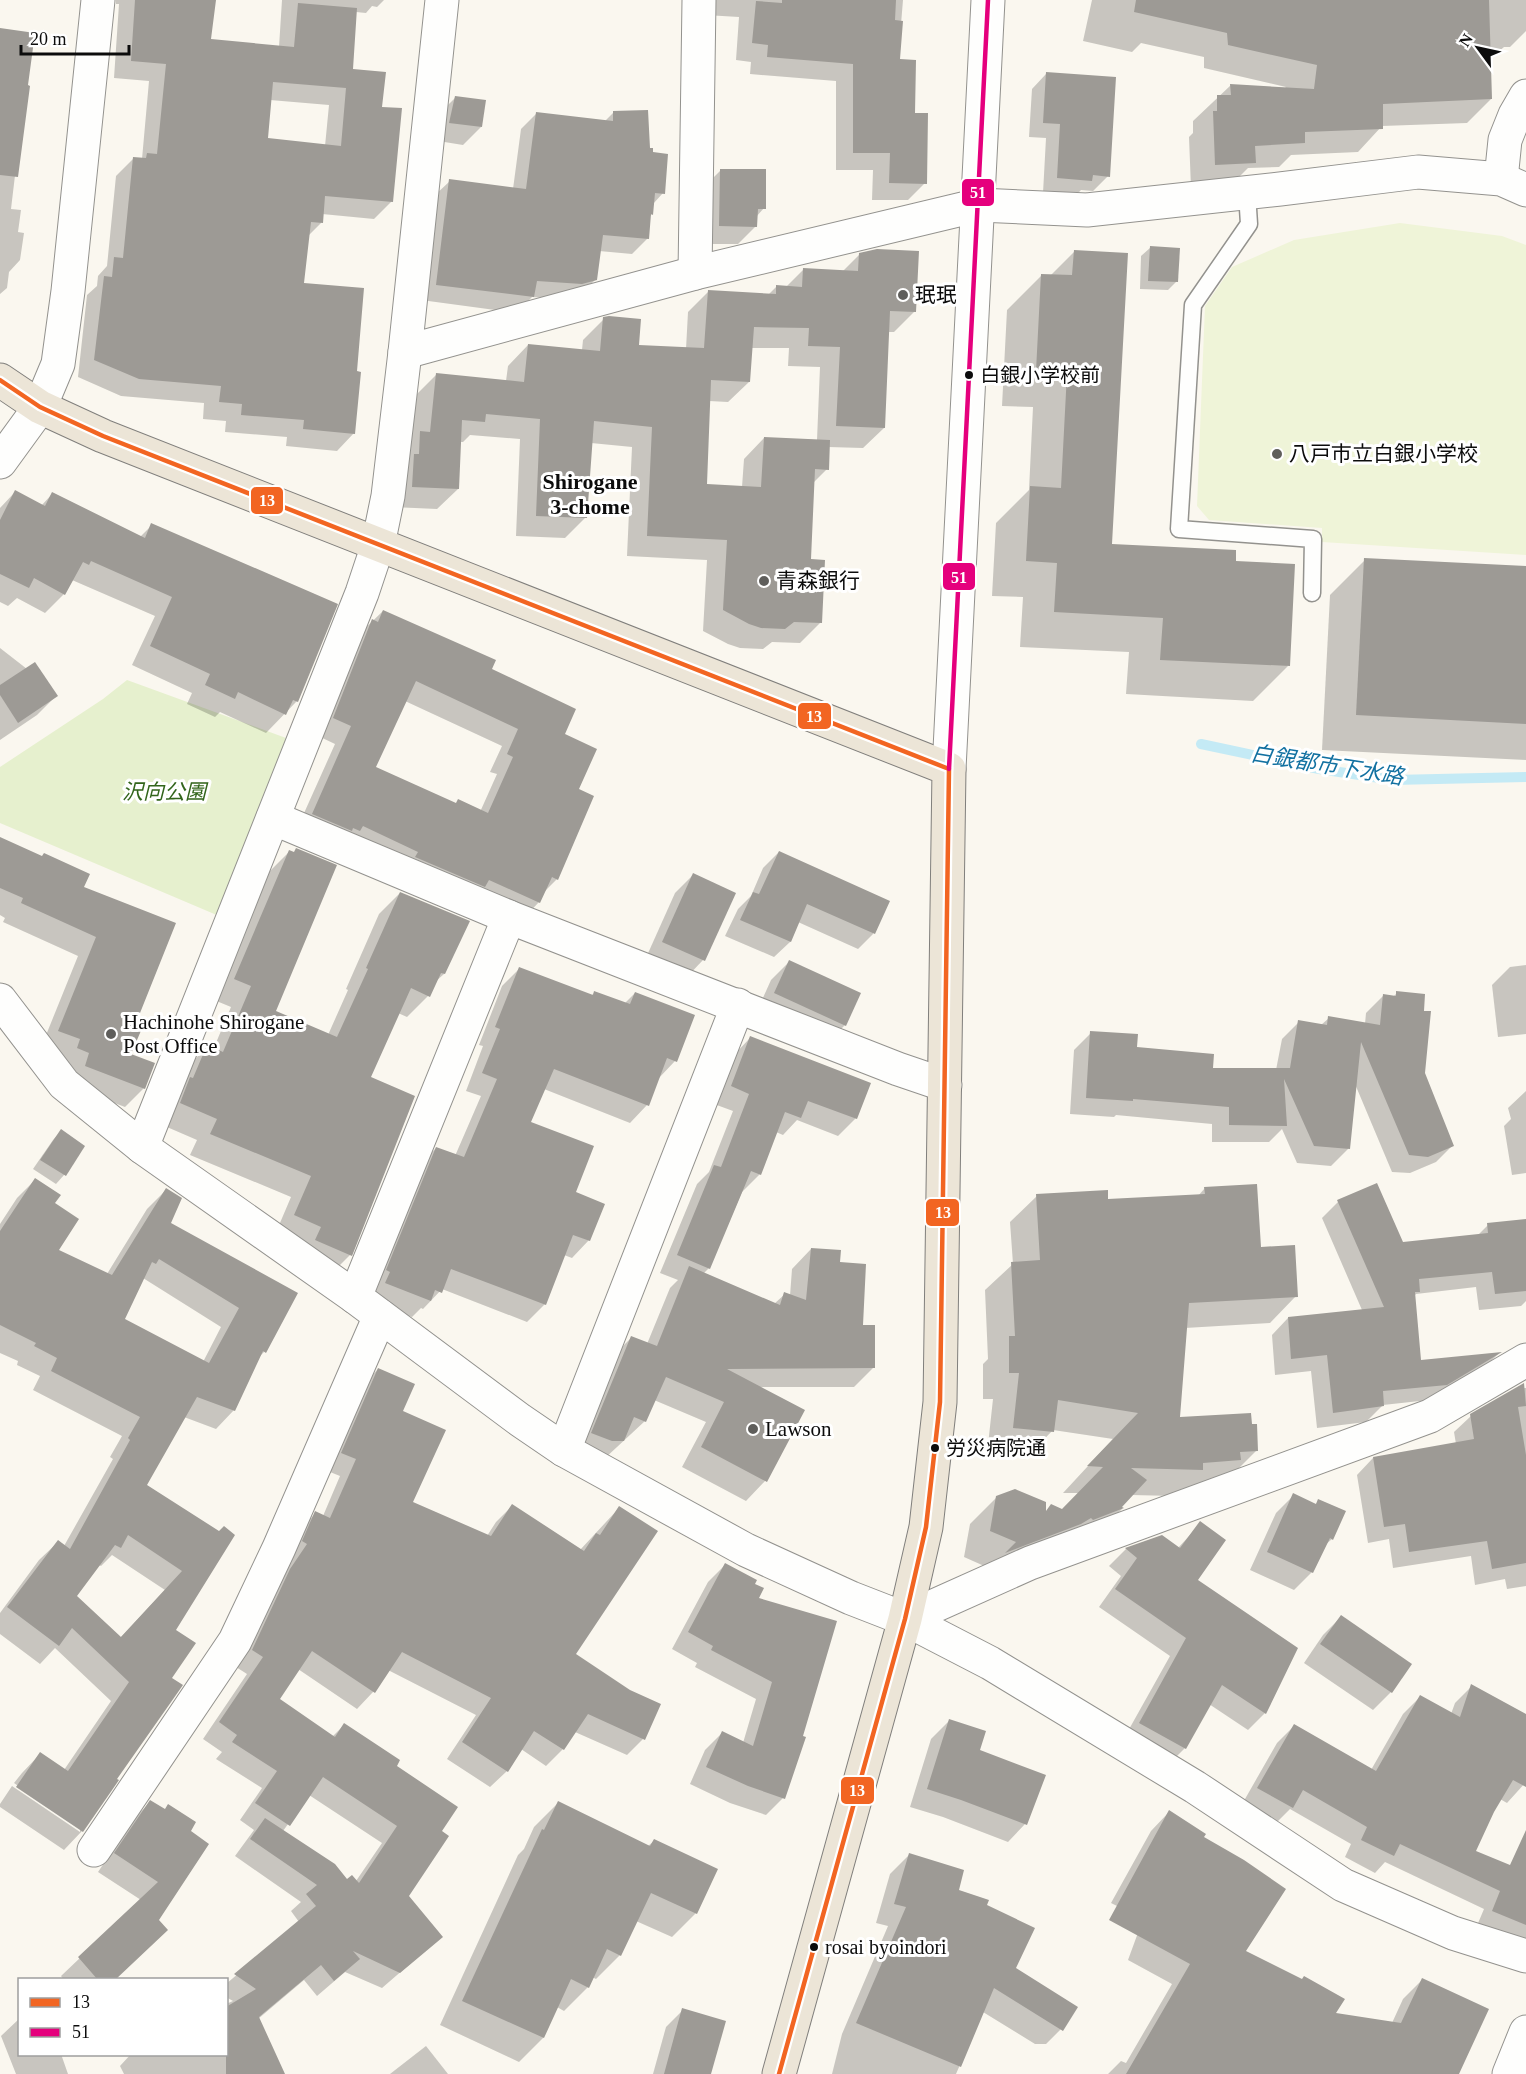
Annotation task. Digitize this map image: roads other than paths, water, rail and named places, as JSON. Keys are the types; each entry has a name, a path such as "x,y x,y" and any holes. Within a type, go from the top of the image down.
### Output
{"main road":[{"path":"0,380 40,407 102,436 949,769 940,1402 926,1527 905,1619 779,2074"}],"street":[{"path":"0,462 40,407 58,364 98,0"},
{"path":"142,1147 362,593 378,545 388,496 405,352 442,0"},
{"path":"695,273 699,0"},
{"path":"949,769 988,0"},
{"path":"405,352 695,273 979,205 1087,210 1418,172 1514,184 1504,140 1526,96"},
{"path":"273,818 509,917 945,1085"},
{"path":"355,1297 509,917"},
{"path":"0,1000 64,1084 142,1147 355,1297 564,1450 746,1550 851,1598 905,1619 990,1663 1195,1787 1343,1885 1454,1932 1526,1956"},
{"path":"564,1450 738,1005"},
{"path":"94,1850 235,1641 279,1548 380,1316"},
{"path":"905,1619 1030,1563 1430,1416 1526,1360"},
{"path":"1509,2074 1526,2032"}],"lane":[{"path":"1247,193 1249,224 1193,305 1179,529 1313,539 1312,593"}],"waterway":[{"name":"白銀都市下水路","path":"1201,744 1319,769 1393,780 1526,777"}],"place":[{"name":"珉珉","path":"903,295"},
{"name":"白銀小学校前","path":"969,375"},
{"name":"八戸市立白銀小学校","path":"1277,454"},
{"name":"青森銀行","path":"764,581"},
{"name":"Hachinohe Shirogane Post Office","path":"111,1034"},
{"name":"Lawson","path":"753,1429"},
{"name":"労災病院通","path":"935,1448"},
{"name":"rosai byoindori","path":"814,1947"}],"district":[{"name":"Shirogane 3-chome","path":"590,494"}],"park label":[{"name":"沢向公園","path":"164,792"}]}
